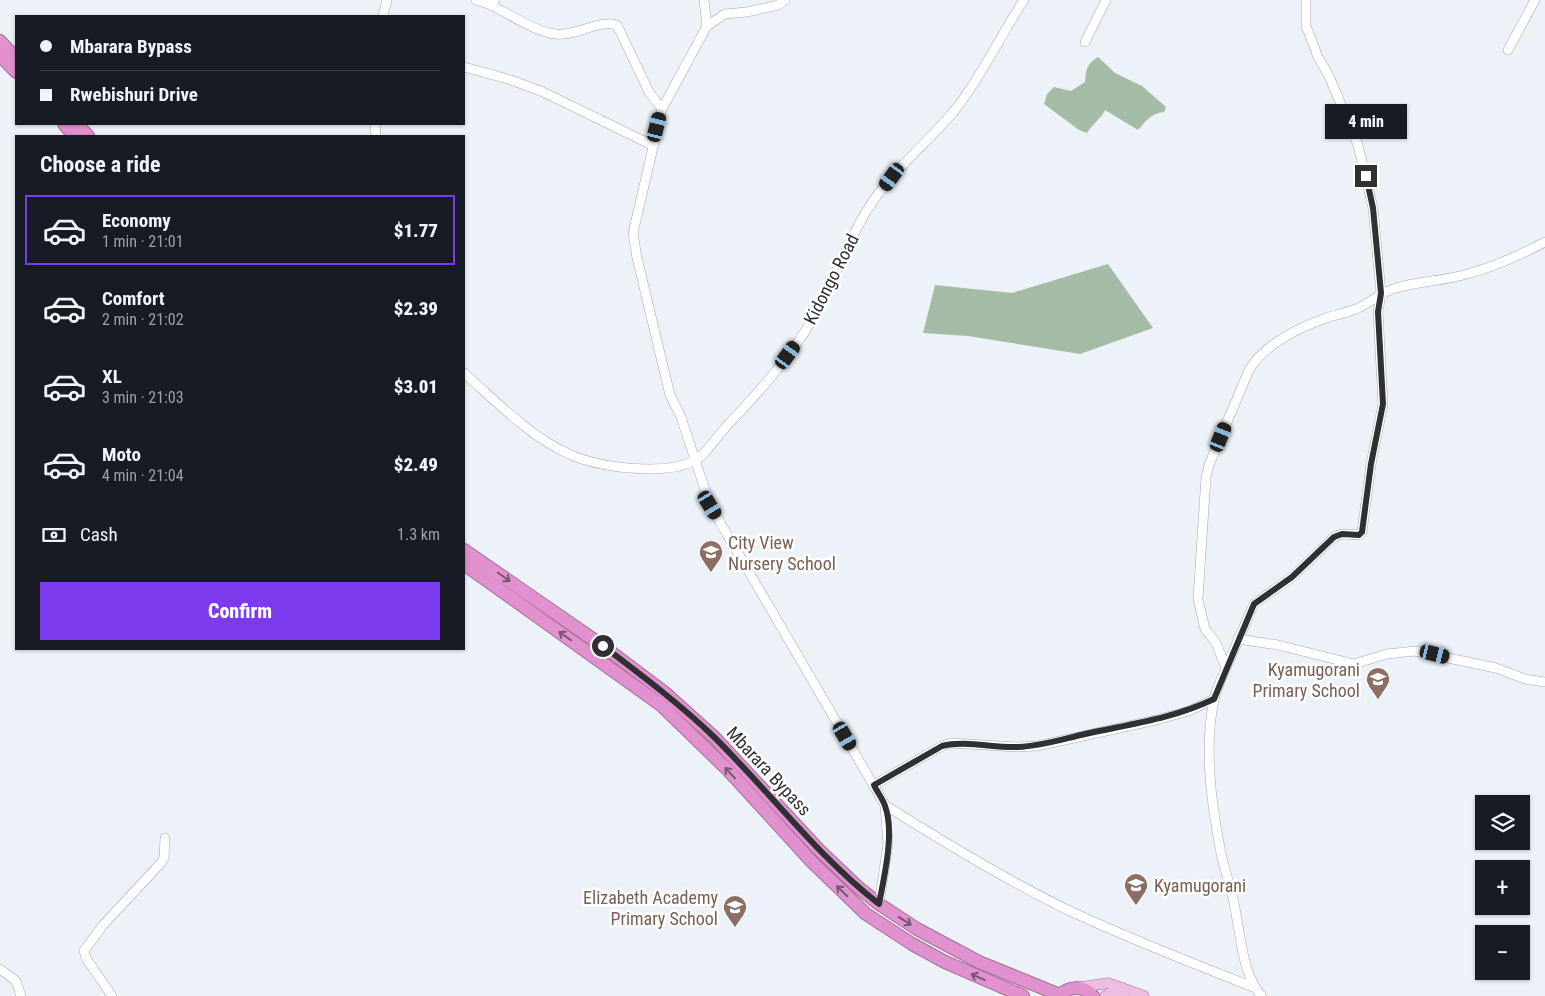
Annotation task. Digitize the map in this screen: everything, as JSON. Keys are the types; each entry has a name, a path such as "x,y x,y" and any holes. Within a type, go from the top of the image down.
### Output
{"highway":[{"path":"0,41 15,57"},
{"path":"0,55 15,71"},
{"path":"65,125 73,135"},
{"path":"78,125 87,135"},
{"name":"Mbarara Bypass","path":"465,551 603,646 664,692 714,737 819,850 858,888 879,904 917,929 979,962 1059,995"},
{"name":"Mbarara Bypass","path":"465,565 661,705 728,770 812,862 866,914 912,944 945,962 1023,996"},
{"path":"1059,995 1064,991 1076,988 1084,989 1093,996"}],"main road":[{"path":"1076,988 1108,983 1141,994"},
{"path":"1106,996 1113,992 1141,994"}],"street":[{"path":"383,15 387,0"},
{"path":"476,0 493,3 554,34 572,34 607,24 617,25 649,92 662,109"},
{"path":"704,0 708,26"},
{"path":"785,0 770,7 725,14 708,26 662,109 652,145 633,233 639,267 670,395 681,417 710,505 885,805 888,844 879,904"},
{"name":"Kidongo Road","path":"694,461 763,387 799,339 864,215 901,164 954,111 972,87 1024,0"},
{"path":"1085,42 1106,0"},
{"path":"1253,987 1220,848 1211,779 1210,744 1214,699 1251,609 1262,598 1292,577 1334,537 1342,534 1359,535 1362,532 1371,464 1383,404 1378,312 1381,293 1373,208 1358,145 1306,26 1306,0"},
{"path":"1508,50 1535,0"},
{"path":"465,67 511,80 543,92 652,145"},
{"path":"1226,668 1216,643 1205,629 1198,599 1205,516 1206,477 1240,388 1255,360 1268,348 1304,328 1356,309 1381,293 1397,288 1466,275 1522,254 1545,242"},
{"path":"465,374 510,413 552,445 578,458 612,465 670,468 694,461"},
{"path":"1238,639 1278,645 1354,664 1387,654 1415,651 1496,668 1525,679 1545,682"},
{"path":"874,785 942,746 951,744 988,747 1037,746 1156,720 1189,711 1214,699"},
{"path":"885,805 996,871 1070,911 1163,952 1253,987 1262,996"},
{"path":"112,996 86,958 84,952 103,925 161,863 164,858 165,838"},
{"path":"0,969 16,980 21,996"}],"green space":[{"path":"1098,57 1115,73 1142,86 1166,107 1164,112 1152,116 1138,130 1105,110 1087,133 1079,130 1044,104 1047,94 1054,87 1071,91 1085,82 1088,67"},
{"path":"1108,264 1153,328 1080,354 968,336 923,333 935,285 1012,293"}],"place":[{"name":"City View Nursery School","path":"711,573"},
{"name":"Kyamugorani Primary School","path":"1378,700"},
{"name":"Kyamugorani","path":"1136,906"},
{"name":"Elizabeth Academy Primary School","path":"735,928"}],"route":[{"path":"603,646 664,692 714,737 819,850 858,888 879,904 885,877 888,817 885,805 874,785 932,750 942,746 951,744 998,747 1037,746 1156,720 1189,711 1214,699 1254,604 1292,577 1334,537 1349,533 1359,535 1362,532 1371,464 1383,404 1378,312 1381,293 1373,208 1366,176"}]}
